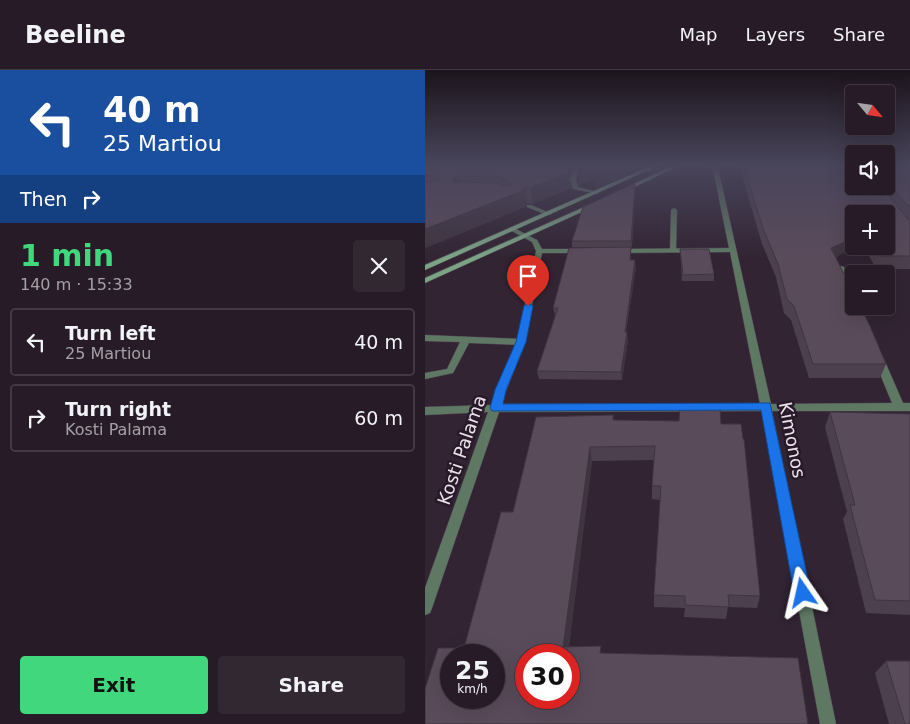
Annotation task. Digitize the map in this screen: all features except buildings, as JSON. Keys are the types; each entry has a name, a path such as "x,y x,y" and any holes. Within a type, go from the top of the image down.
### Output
{"main road":[{"path":"425,268 590,196"},
{"path":"425,281 601,201"}],"street":[{"name":"Kimonos","path":"721,196 766,406 828,724"},
{"path":"529,206 549,214"},
{"path":"673,210 673,250"},
{"path":"512,229 535,241 539,251 587,251"},
{"path":"606,251 732,250"},
{"name":"Kosti Palama","path":"425,608 501,390 521,342 539,251"},
{"path":"840,266 845,277"},
{"path":"425,338 521,342"},
{"path":"425,376 450,371 466,340"},
{"path":"425,411 496,408 905,407 876,352"}],"route":[{"path":"528,306 521,342 501,390 496,408 766,406 803,593"}]}
